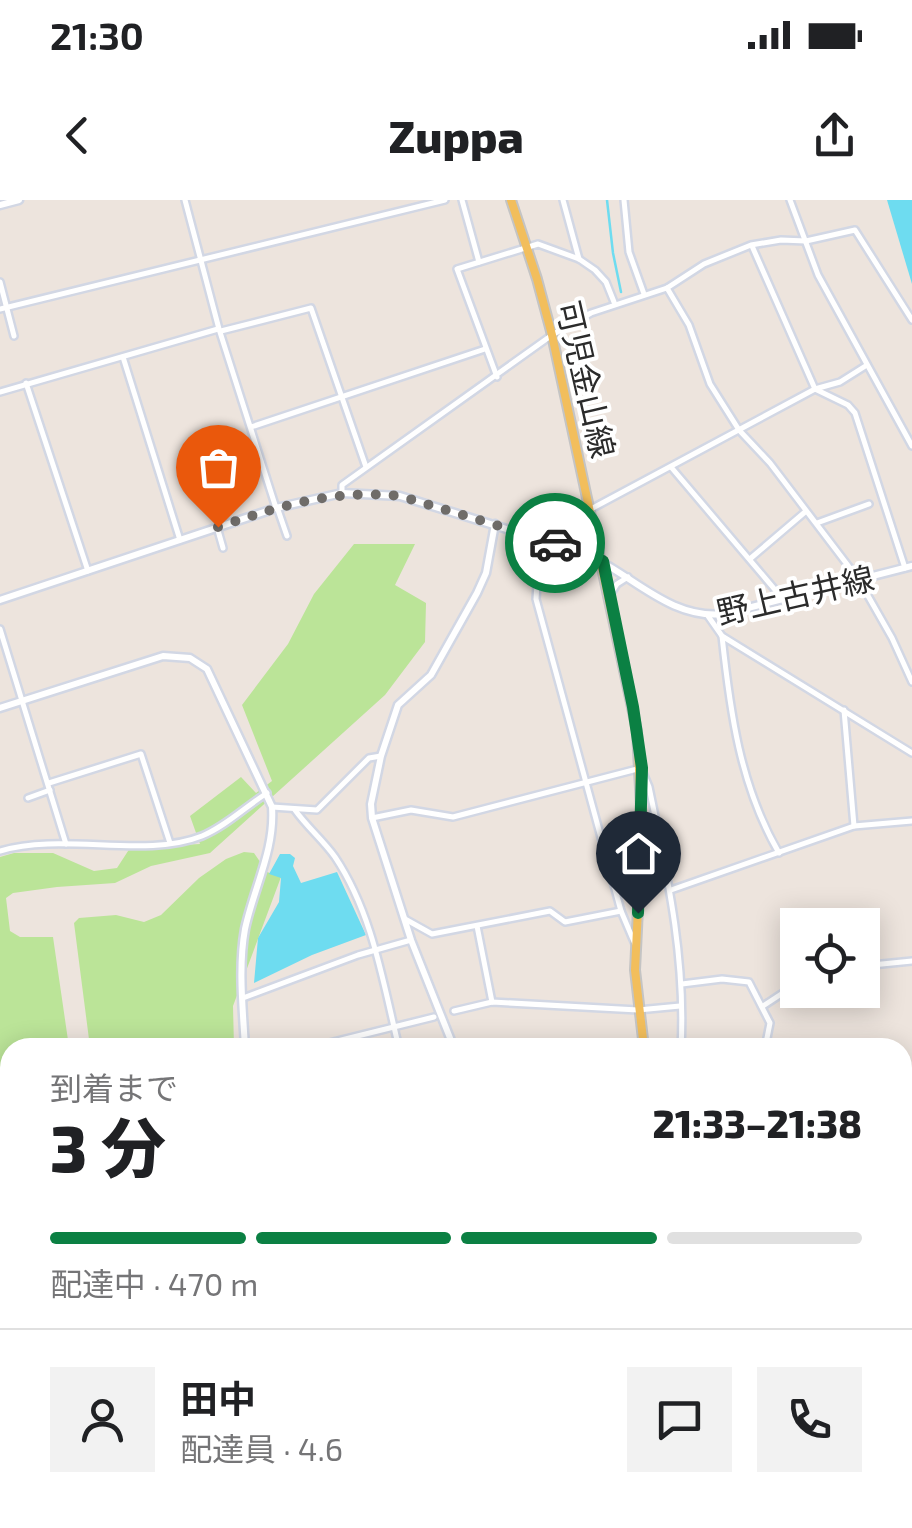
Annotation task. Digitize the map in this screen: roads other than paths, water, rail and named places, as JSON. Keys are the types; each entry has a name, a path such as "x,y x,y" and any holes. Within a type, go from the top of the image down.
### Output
{"main road":[{"name":"可児金山線","path":"510,200 552,335 635,719 642,768 636,947 642,1038"}],"street":[{"path":"0,205 18,200"},
{"path":"185,200 220,330 287,536"},
{"path":"3,308 445,200"},
{"path":"462,200 479,262"},
{"path":"562,200 579,260"},
{"path":"624,200 629,252 644,294"},
{"path":"790,200 818,275 912,446"},
{"path":"342,493 342,485 552,335 615,304 667,288 704,264 751,245 806,241 855,230 912,320"},
{"path":"497,377 457,269 538,244 579,260 606,282 615,304"},
{"path":"751,245 815,389 848,405 855,413 908,567"},
{"path":"0,282 3,308 14,336"},
{"path":"667,288 689,326 710,384 739,430 859,580 912,682"},
{"path":"0,392 311,308 366,468"},
{"path":"251,427 485,349"},
{"path":"123,357 180,540"},
{"path":"591,509 867,365"},
{"path":"26,383 88,571"},
{"path":"671,468 784,600"},
{"name":"野上古井線","path":"0,600 276,508 342,493 400,496 540,538 603,561 659,598 691,613 708,616 908,567"},
{"path":"817,523 870,504"},
{"path":"751,558 805,512"},
{"path":"450,1038 410,940 371,804 398,705 431,675 478,593 495,524"},
{"path":"218,527 223,548"},
{"path":"540,538 536,599 621,911 636,947"},
{"path":"610,595 617,584 628,578"},
{"path":"708,616 722,636 912,752"},
{"path":"0,629 66,844"},
{"path":"722,636 746,784 779,853"},
{"path":"0,708 163,656 190,658 207,669 272,807 268,853 246,929 241,969 245,1038"},
{"path":"844,709 854,826"},
{"path":"28,798 50,786 140,754 170,842"},
{"path":"272,807 317,810 369,758 381,756"},
{"path":"372,818 411,810 453,817 642,768 671,890 682,984 681,1038"},
{"path":"0,851 35,844 199,838 268,793"},
{"path":"294,810 338,861 377,950 396,1038"},
{"path":"671,890 854,826 912,821"},
{"path":"403,918 432,934 550,910 565,922 621,911"},
{"path":"477,926 492,1002"},
{"path":"243,998 410,940"},
{"path":"880,964 912,960"},
{"path":"682,984 749,982 763,1006 771,1031 769,1038"},
{"path":"763,1006 780,995"},
{"path":"454,1012 492,1002 638,1010 680,1006"},
{"path":"354,1038 434,1017"}],"water":[{"path":"887,200 912,200 912,284"},
{"path":"280,854 295,858 293,866 301,883 337,872 366,935 254,983 258,938 279,902 281,878 269,874"}],"waterway":[{"path":"607,200 621,292"}]}
